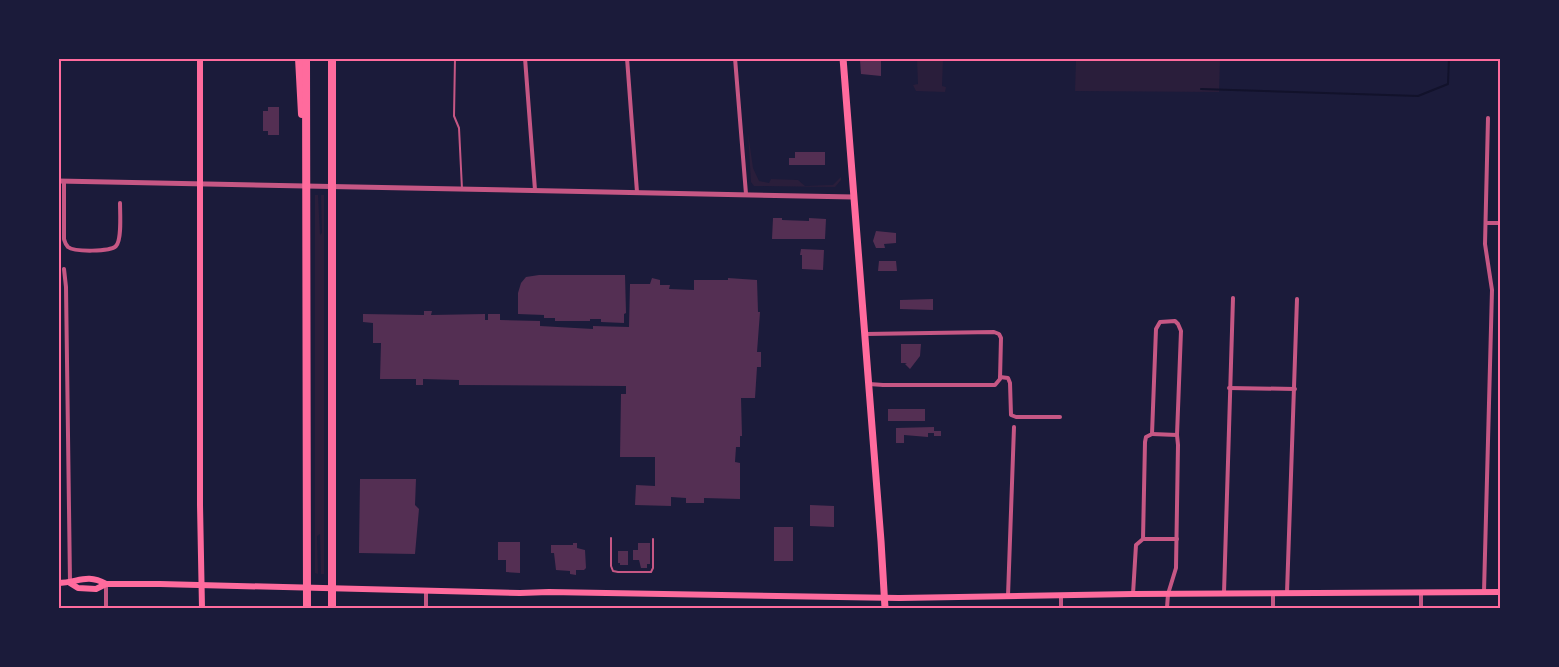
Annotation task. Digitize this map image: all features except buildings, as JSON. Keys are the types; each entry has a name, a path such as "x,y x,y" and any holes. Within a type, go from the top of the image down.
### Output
{"highway":[{"path":"299,58 307,159"},
{"path":"306,58 306,609"},
{"path":"332,58 332,609"}],"main road":[{"path":"200,58 202,609"},
{"path":"843,58 885,609"},
{"path":"58,583 70,583 79,578 96,579 106,584 885,598 1500,592"},
{"path":"70,583 78,588 90,589 106,584"}],"street":[{"path":"525,58 535,190"},
{"path":"627,58 637,192"},
{"path":"735,58 746,194"},
{"path":"1484,592 1492,290 1485,244 1488,118"},
{"path":"120,203 119,241 114,248 108,250 72,249 66,245 61,181 854,196"},
{"path":"1486,223 1500,223"},
{"path":"64,269 70,583"},
{"path":"1224,594 1233,298"},
{"path":"1287,593 1297,299"},
{"path":"1152,434 1156,329 1160,322 1175,321 1181,331 1176,539 1175,574 1168,594 1167,609"},
{"path":"865,334 994,332 1001,338 1000,377 998,383 994,385 868,384"},
{"path":"1000,377 1008,378 1010,383 1011,415 1060,417"},
{"path":"1229,388 1295,389"},
{"path":"1008,597 1014,427"},
{"path":"1143,539 1146,437 1152,434 1177,435"},
{"path":"1133,594 1136,545 1143,539 1176,539"},
{"path":"106,584 106,609"},
{"path":"426,589 426,609"},
{"path":"1421,592 1421,609"},
{"path":"1273,593 1273,609"},
{"path":"1060,609 1061,595"}],"lane":[{"path":"455,58 454,116 459,128 462,189"},
{"path":"611,538 611,566 614,572 651,572 653,539"}],"shaded area":[{"path":"917,59 943,59 942,86 946,87 945,92 916,91 913,85 918,84"},
{"path":"1076,59 1220,59 1219,92 1075,91"},
{"path":"748,133 753,168 759,181 769,183 771,179 798,180 805,186 833,185 841,177 841,180 835,187 754,186 751,182"},
{"path":"315,195 318,195 320,235 322,233 321,195 324,195 324,574 321,574 320,534 317,536 318,574 315,573"}],"waterway":[{"path":"1201,89 1418,96 1448,84 1449,58"}]}
